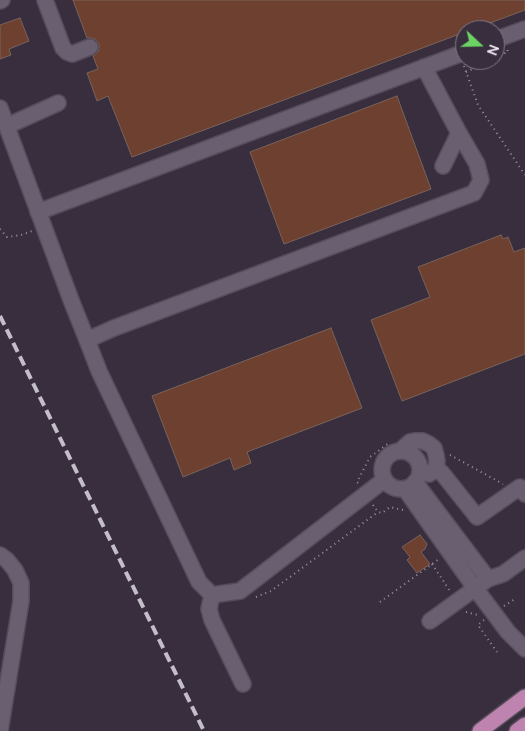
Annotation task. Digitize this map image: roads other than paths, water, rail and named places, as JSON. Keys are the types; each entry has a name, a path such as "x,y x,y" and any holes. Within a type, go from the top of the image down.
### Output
{"main road":[{"path":"480,731 525,697"},
{"path":"517,731 525,725"}],"lane":[{"path":"45,0 63,48 72,54 90,47"},
{"path":"505,36 525,29"},
{"path":"38,212 424,67 455,61"},
{"path":"87,340 114,328 474,193 480,180 477,164 458,133 424,67"},
{"path":"7,126 58,103"},
{"path":"0,108 99,372 199,582 212,595"},
{"path":"443,166 458,133"},
{"path":"400,451 410,442 416,440 423,441 434,448 437,461 436,467 432,472 413,483 399,489 393,488 384,480 382,474 384,461 394,452 400,451 412,455 417,460 420,471 413,483"},
{"path":"436,467 477,518 520,487 525,494"},
{"path":"212,595 240,591 384,480"},
{"path":"413,483 488,579"},
{"path":"413,483 475,588 508,632 525,649"},
{"path":"0,555 11,565 21,583 22,601 0,731"},
{"path":"430,621 488,579 503,574 525,558"},
{"path":"212,595 209,609 212,620 243,684"}],"railway":[{"path":"0,316 204,731"}]}
